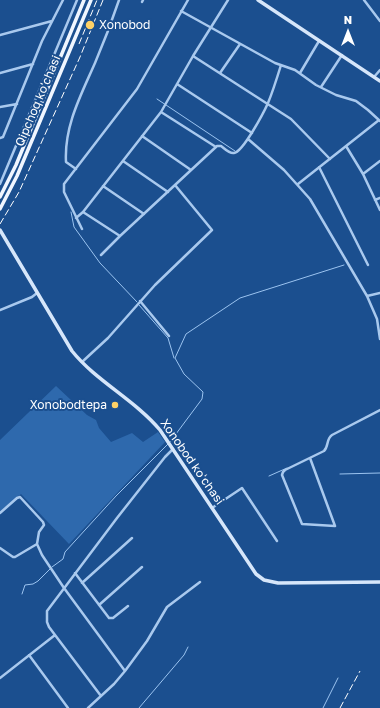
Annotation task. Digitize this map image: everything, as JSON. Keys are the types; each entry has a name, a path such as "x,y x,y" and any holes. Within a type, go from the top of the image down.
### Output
{"main road":[{"name":"Qipchoq ko'chasi","path":"0,198 84,0"},
{"name":"Qipchoq ko'chasi","path":"0,208 17,176 91,0"},
{"path":"258,0 380,81"},
{"name":"Xonobod koʻchasi","path":"0,230 68,346 82,362 149,418 174,449 253,570 264,580 283,583 380,582"}],"street":[{"path":"0,138 2,137 17,103 52,20 59,10 63,0"},
{"path":"0,184 77,0"},
{"path":"76,169 66,162 65,144 69,125 113,19 119,0"},
{"path":"82,229 64,188 66,180 137,89 188,0"},
{"path":"76,218 83,212 161,112 193,56 228,0"},
{"path":"364,0 380,21"},
{"path":"181,11 275,63 295,70 316,85 336,95 356,101 380,121 298,184"},
{"path":"0,35 52,20"},
{"path":"300,73 320,41"},
{"path":"220,73 240,44"},
{"path":"321,87 342,55"},
{"path":"193,56 267,105 291,119 330,159"},
{"path":"0,73 34,64"},
{"path":"101,255 216,147 219,145 230,153 235,153 252,133 267,105 281,65"},
{"path":"374,77 380,70"},
{"path":"177,84 252,133"},
{"path":"0,107 17,103"},
{"path":"161,112 216,147"},
{"path":"142,136 191,170"},
{"path":"248,139 271,158 298,184 310,199 367,296 379,328 380,339"},
{"path":"346,146 363,174 380,210"},
{"path":"123,161 168,192"},
{"path":"363,174 380,161"},
{"path":"320,167 368,265"},
{"path":"82,362 108,338 155,285 212,230 175,185"},
{"path":"103,186 144,214"},
{"path":"375,200 380,198"},
{"path":"83,212 120,236"},
{"path":"0,310 32,297 37,293"},
{"path":"367,296 380,293"},
{"path":"140,301 169,336"},
{"path":"310,458 335,526 302,524 282,475 284,471 325,450 328,438 332,435 380,410"},
{"path":"100,696 55,635 47,622 47,611 117,518 165,457 174,449"},
{"path":"212,508 242,488 277,541"},
{"path":"0,513 17,498 22,498 44,524 44,527 39,532 37,544 42,555 64,588 125,671"},
{"path":"82,582 132,538"},
{"path":"0,548 15,557 37,544"},
{"path":"99,605 142,567"},
{"path":"75,573 110,619 128,606"},
{"path":"88,708 114,684 125,671 147,641 166,607 200,582"},
{"path":"0,678 55,635"},
{"path":"29,655 68,708"}],"shaded area":[{"path":"56,386 87,415 96,420 99,428 111,442 132,433 143,442 158,432 165,442 69,544 21,494 0,511 0,440"}],"waterway":[{"path":"157,99 235,151"},
{"path":"71,212 74,227 100,263 137,302"},
{"path":"170,442 202,399 203,392 184,374 175,358 186,334 240,298 344,265"},
{"path":"139,305 168,338 174,358"},
{"path":"52,567 63,559 65,552 116,496 168,444"},
{"path":"269,476 287,468"},
{"path":"340,474 380,473"},
{"path":"22,594 25,585 33,584 38,581 50,569"},
{"path":"139,708 184,655 188,647"},
{"path":"323,708 338,678"}],"railway":[{"path":"79,44 97,0"},
{"path":"0,224 19,192 80,57 103,0"},
{"path":"340,708 360,671"}],"place":[{"name":"Xonobod","path":"90,25"},
{"name":"Xonobodtepa","path":"115,405"}]}
